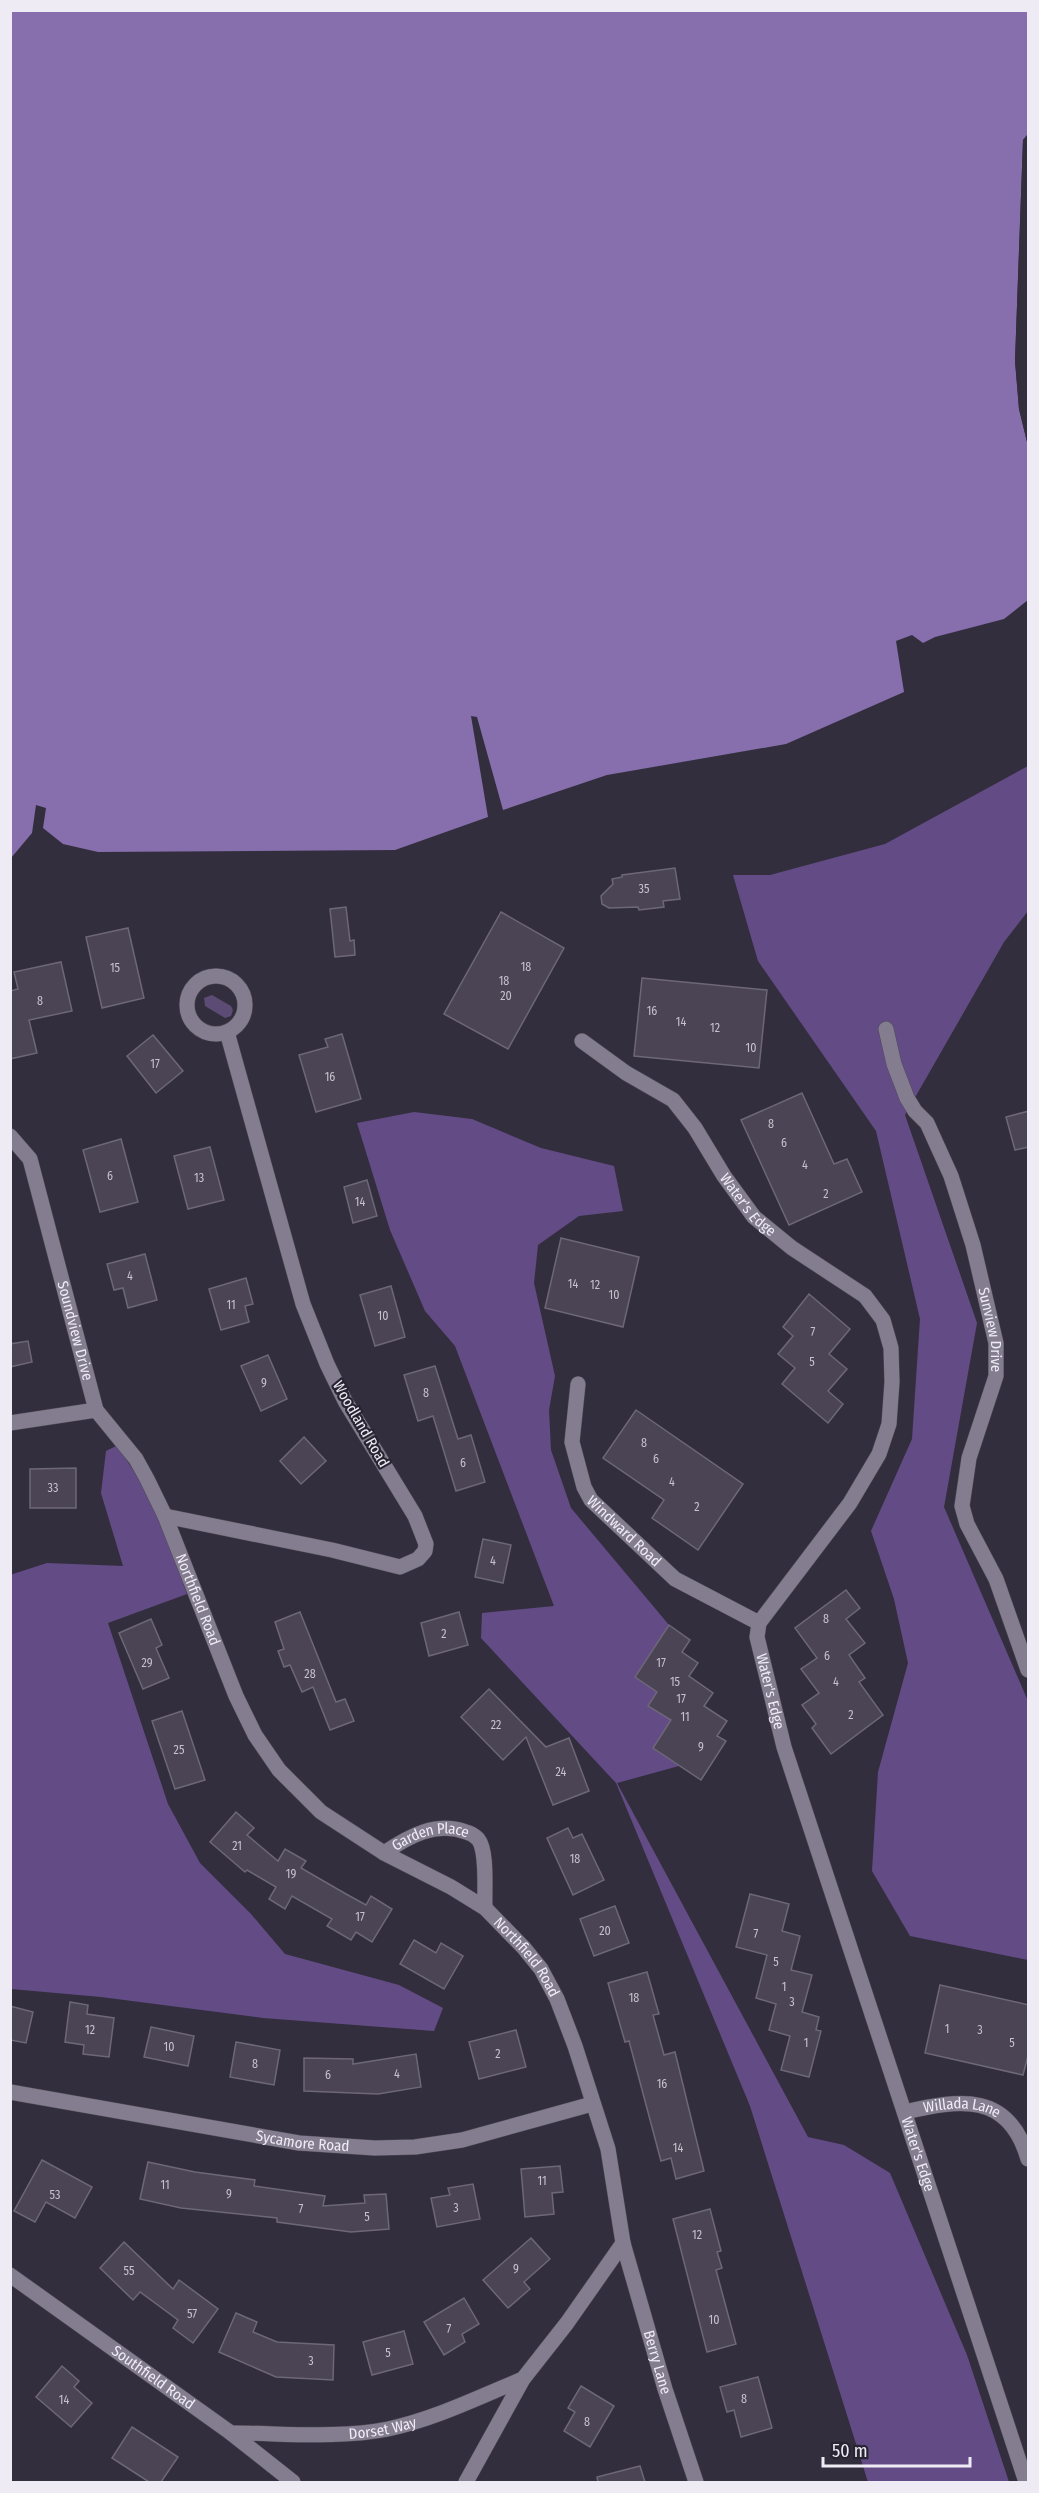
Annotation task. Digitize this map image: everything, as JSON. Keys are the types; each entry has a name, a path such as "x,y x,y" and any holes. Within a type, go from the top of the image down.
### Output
{"street":[{"name":"Sunview Drive","path":"886,1029 894,1064 907,1098 915,1111 927,1123 951,1176 973,1245 996,1343 996,1377 969,1458 962,1506 967,1524 996,1580 1029,1670"},
{"name":"Woodland Road","path":"165,1516 400,1567 418,1559 425,1551 426,1544 415,1516 345,1401 327,1364 303,1304 227,1032"},
{"name":"Water's Edge","path":"582,1041 626,1072 673,1100 695,1128 724,1176 754,1217 792,1248 865,1296 884,1320 891,1348 892,1382 888,1424 879,1454 850,1503 759,1623 757,1637 759,1653 784,1747 1026,2482"},
{"name":"Soundview Drive","path":"10,1136 30,1159 96,1410 136,1459 165,1516"},
{"name":"Windward Road","path":"578,1384 572,1442 584,1487 591,1500 675,1579 759,1623"},
{"path":"10,1423 96,1410"},
{"name":"Northfield Road","path":"165,1516 236,1696 255,1735 279,1770 321,1812 384,1853 451,1887 485,1908 524,1948 546,1979 557,1999 575,2046 608,2149 623,2243"},
{"name":"Garden Place","path":"384,1853 402,1840 434,1828 459,1830 471,1834 479,1839 483,1852 485,1908"},
{"name":"Sycamore Road","path":"10,2092 299,2143 375,2148 415,2147 462,2140 592,2104"},
{"name":"Willada Lane","path":"905,2112 938,2104 981,2104 996,2111 1012,2125 1029,2159"},
{"path":"466,2482 523,2379 567,2323 623,2243"},
{"name":"Berry Lane","path":"623,2243 665,2389 696,2482"},
{"name":"Southfield Road","path":"10,2275 231,2433 293,2482"},
{"name":"Dorset Way","path":"231,2433 344,2434 387,2429 422,2420 523,2379"}],"shaded area":[{"path":"10,11 1028,11 1028,134 1023,140 1015,361 1019,409 1028,446 1028,600 1004,619 935,637 923,643 912,635 896,641 904,692 786,744 607,775 503,810 477,717 471,716 488,817 395,850 98,852 63,844 43,828 46,808 36,805 32,833 11,858"},
{"path":"1028,766 1028,911 1004,942 905,1115 977,1323 944,1507 1028,1701 1028,1960 910,1936 872,1871 878,1772 908,1663 894,1599 871,1531 912,1439 920,1319 876,1131 758,961 733,875 770,875 885,844"},
{"path":"212,995 231,1006 233,1010 231,1016 225,1018 205,1006 204,998"},
{"path":"414,1112 472,1119 541,1148 614,1166 623,1211 579,1216 538,1245 534,1283 555,1376 549,1410 551,1450 571,1508 669,1625 635,1677 657,1692 648,1706 671,1720 653,1748 679,1766 617,1783 808,2137 844,2145 890,2173 967,2355 1009,2482 868,2482 750,2106 616,1783 481,1638 482,1613 554,1606 455,1346 425,1311 390,1230 357,1123"},
{"path":"116,1446 149,1498 187,1594 108,1623 168,1804 200,1863 251,1914 285,1954 399,1985 443,2008 434,2031 263,2018 101,1997 11,1989 10,1575 47,1563 123,1566 101,1493 106,1451"}],"pier":[{"path":"1028,134 1018,361 1028,446 1019,409 1015,361 1023,140"}],"building":[{"path":"675,868 680,899 663,901 664,907 639,910 638,907 609,908 602,904 601,896 613,884 612,879 622,877 622,875"},
{"path":"346,907 350,941 354,940 355,955 335,957 330,909"},
{"path":"501,912 564,948 508,1049 444,1014"},
{"path":"128,928 144,998 102,1008 86,937"},
{"path":"61,962 72,1011 29,1020 37,1053 10,1059 10,991 18,989 14,972"},
{"path":"642,978 767,990 759,1068 634,1056"},
{"path":"342,1034 361,1099 316,1112 299,1055 328,1047 325,1039"},
{"path":"153,1035 183,1071 156,1093 127,1056"},
{"path":"802,1093 834,1164 847,1159 862,1192 789,1225 741,1120"},
{"path":"1029,1111 1029,1147 1015,1150 1006,1117"},
{"path":"121,1139 138,1202 100,1212 83,1150"},
{"path":"210,1147 224,1200 188,1209 174,1156"},
{"path":"367,1180 377,1216 353,1223 344,1187"},
{"path":"561,1238 639,1257 623,1327 545,1308"},
{"path":"145,1254 157,1300 128,1308 123,1288 114,1290 107,1264"},
{"path":"246,1278 253,1304 245,1306 249,1322 221,1330 209,1289"},
{"path":"391,1286 405,1337 375,1346 360,1295"},
{"path":"809,1294 850,1329 829,1354 847,1369 828,1391 843,1404 828,1423 782,1384 795,1368 778,1354 793,1336 783,1327"},
{"path":"28,1341 32,1362 10,1367 10,1344"},
{"path":"268,1355 287,1399 261,1411 241,1366"},
{"path":"435,1366 458,1439 471,1435 485,1482 456,1491 433,1416 418,1421 404,1375"},
{"path":"636,1410 743,1484 698,1550 652,1518 664,1500 603,1458"},
{"path":"304,1437 326,1461 301,1484 280,1461"},
{"path":"76,1468 76,1508 30,1508 30,1469"},
{"path":"483,1539 511,1545 503,1583 475,1577"},
{"path":"846,1590 860,1608 846,1619 865,1643 849,1655 865,1678 859,1682 883,1715 831,1754 812,1728 816,1724 802,1705 819,1693 801,1669 817,1658 795,1628"},
{"path":"300,1612 336,1702 345,1699 354,1721 330,1730 313,1687 302,1692 290,1665 284,1667 278,1651 284,1649 275,1622"},
{"path":"459,1612 468,1645 429,1656 421,1623"},
{"path":"151,1619 162,1645 156,1648 169,1678 143,1689 119,1633"},
{"path":"669,1625 690,1640 682,1652 698,1663 689,1676 713,1693 704,1706 727,1721 717,1736 726,1741 701,1780 653,1748 671,1720 648,1706 657,1692 635,1677"},
{"path":"489,1689 546,1747 569,1738 589,1791 553,1805 526,1737 503,1760 461,1717"},
{"path":"182,1711 205,1780 175,1789 152,1721"},
{"path":"236,1812 254,1828 247,1835 278,1861 285,1849 306,1861 301,1868 346,1894 366,1905 371,1896 392,1909 372,1942 356,1932 351,1940 327,1926 332,1919 292,1896 285,1909 269,1899 276,1887 247,1870 245,1872 210,1842"},
{"path":"568,1828 573,1838 582,1834 604,1880 573,1895 547,1838"},
{"path":"750,1894 789,1904 782,1931 800,1936 791,1970 812,1975 802,2012 819,2017 816,2030 821,2031 809,2077 781,2070 790,2036 769,2030 776,2004 756,1998 767,1955 736,1947"},
{"path":"615,1906 629,1943 594,1956 580,1919"},
{"path":"414,1940 436,1953 441,1943 463,1956 444,1989 400,1964"},
{"path":"647,1972 659,2014 653,2015 664,2055 675,2052 704,2171 676,2179 671,2158 661,2161 629,2041 625,2042 608,1983"},
{"path":"940,1985 1029,2005 1029,2052 1023,2075 925,2053"},
{"path":"70,2002 88,2005 87,2014 114,2018 109,2057 83,2054 84,2045 65,2042"},
{"path":"10,2006 33,2012 26,2043 10,2040"},
{"path":"151,2027 194,2036 188,2066 144,2057"},
{"path":"516,2030 526,2067 479,2079 469,2042"},
{"path":"236,2042 280,2050 274,2085 230,2077"},
{"path":"416,2054 421,2087 378,2094 304,2091 304,2058 353,2059 353,2064"},
{"path":"42,2160 92,2187 75,2218 46,2202 35,2222 14,2211"},
{"path":"148,2162 195,2172 255,2180 254,2186 325,2196 323,2206 365,2203 364,2195 386,2194 389,2229 351,2232 277,2222 277,2218 181,2208 140,2199"},
{"path":"560,2166 563,2192 552,2193 554,2214 525,2217 521,2169"},
{"path":"473,2184 480,2219 437,2227 431,2198 450,2195 448,2188"},
{"path":"710,2209 721,2251 717,2252 722,2268 716,2270 736,2344 707,2352 673,2219"},
{"path":"531,2238 550,2259 524,2282 530,2289 508,2308 483,2280"},
{"path":"124,2242 173,2289 179,2280 218,2309 193,2343 173,2328 178,2320 140,2292 133,2300 100,2268"},
{"path":"464,2298 479,2324 462,2334 465,2342 444,2355 424,2322"},
{"path":"236,2313 257,2322 253,2332 277,2342 334,2345 333,2380 276,2377 219,2352"},
{"path":"404,2331 413,2364 372,2375 363,2342"},
{"path":"62,2366 79,2381 74,2387 92,2403 71,2427 36,2397"},
{"path":"758,2377 772,2428 741,2437 734,2410 727,2412 720,2387"},
{"path":"581,2386 614,2406 590,2447 564,2431 575,2412 568,2408"},
{"path":"132,2427 178,2457 161,2482 149,2482 112,2458"},
{"path":"640,2466 645,2482 598,2482 597,2477"}]}
